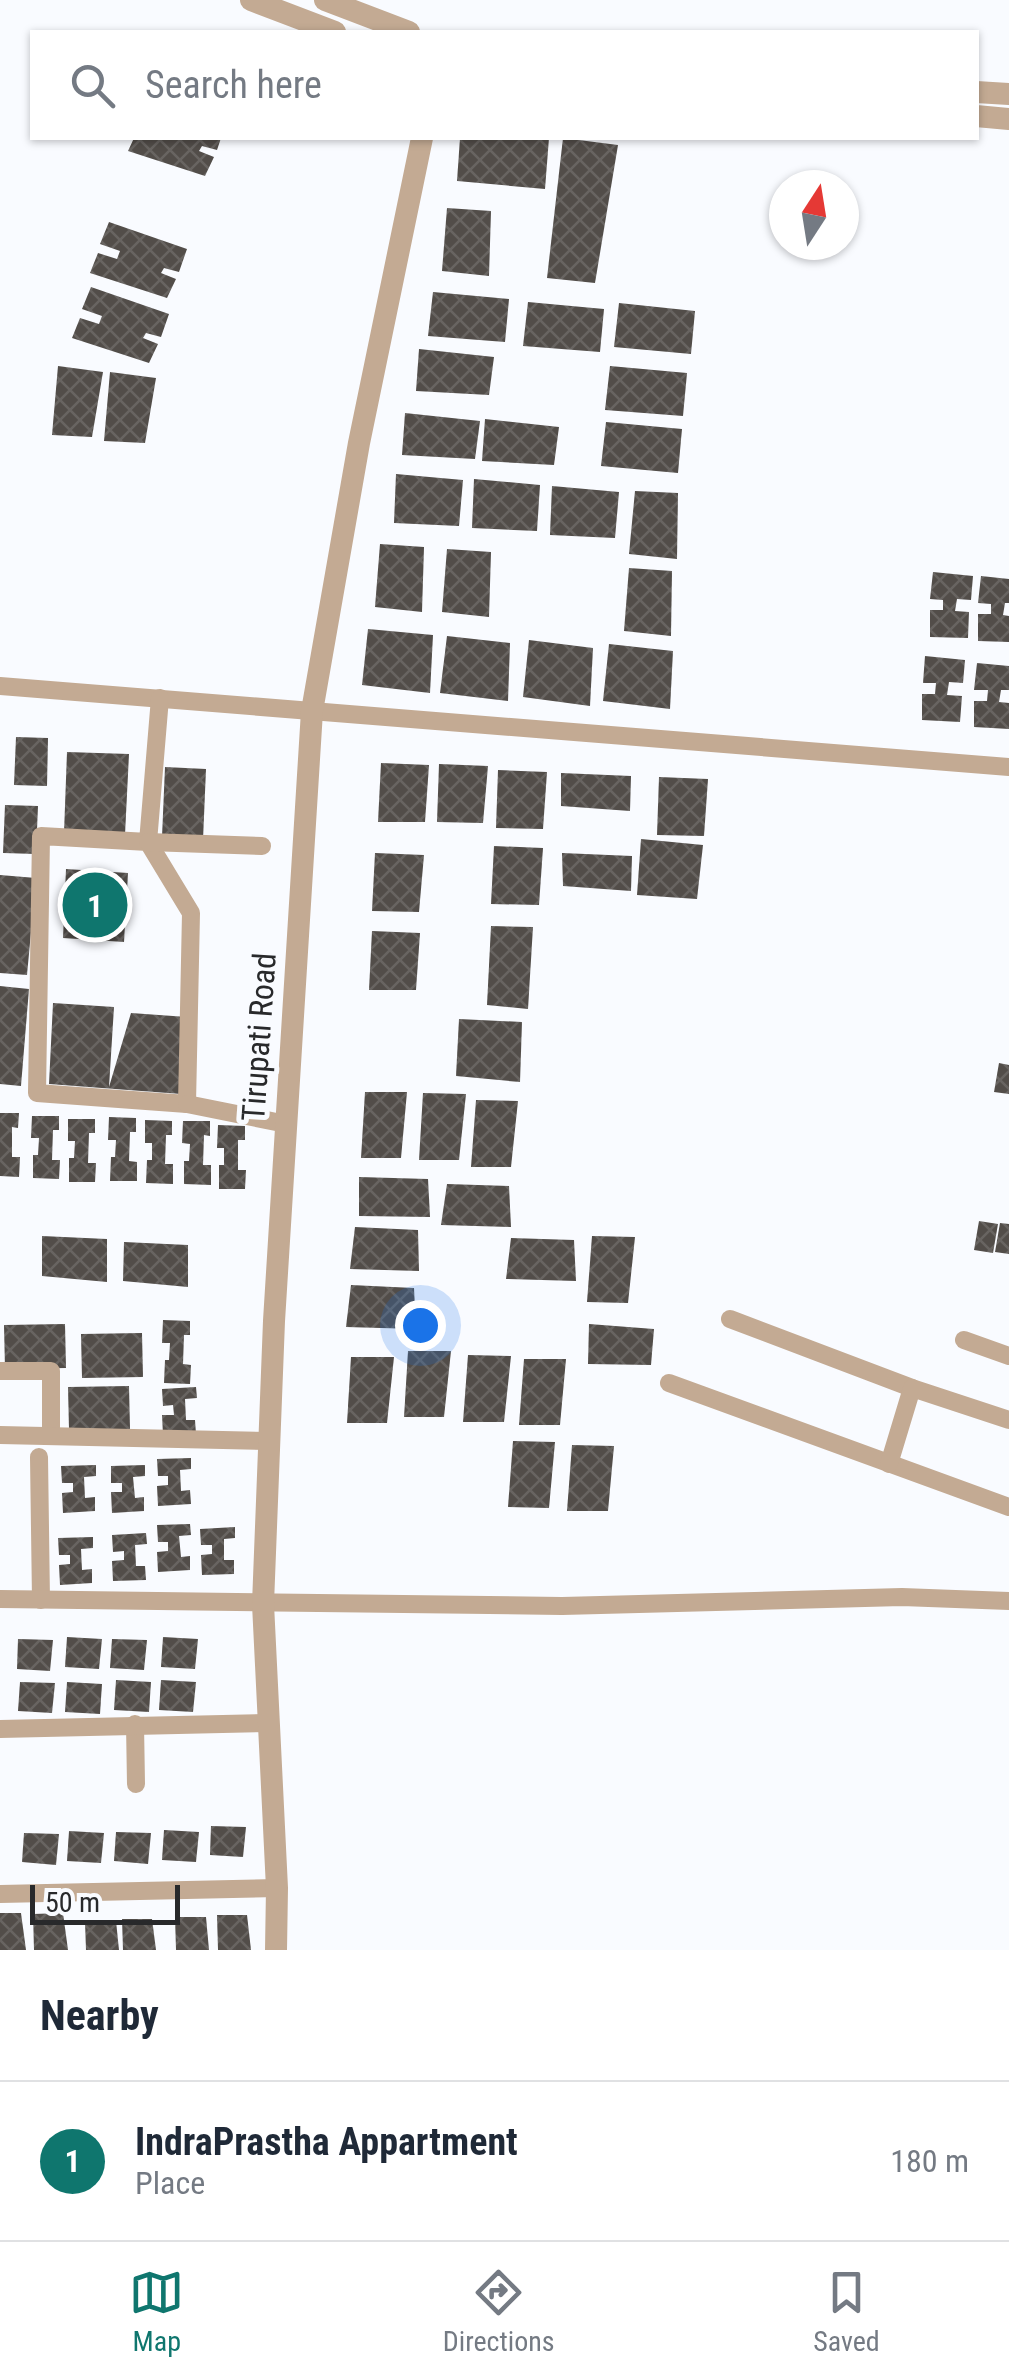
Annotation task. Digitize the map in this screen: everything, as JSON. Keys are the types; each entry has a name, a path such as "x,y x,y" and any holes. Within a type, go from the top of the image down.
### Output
{"street":[{"path":"252,0 330,30"},
{"path":"325,0 404,30"},
{"path":"979,92 1009,94"},
{"path":"979,116 1009,118"},
{"name":"Tirupati Road","path":"276,1950 277,1888 263,1604 286,1124 312,711 359,443 422,140"},
{"path":"0,686 1009,766"},
{"path":"160,698 148,842 191,914 188,1104"},
{"path":"262,846 41,836 36,1093 188,1104 286,1124"},
{"path":"730,1319 1009,1420"},
{"path":"964,1340 1009,1356"},
{"path":"0,1371 50,1371 51,1436"},
{"path":"669,1383 1009,1507"},
{"path":"889,1464 912,1388"},
{"path":"0,1435 269,1441"},
{"path":"39,1457 41,1600"},
{"path":"0,1599 562,1606 902,1597 1009,1601"},
{"path":"0,1729 270,1723"},
{"path":"135,1724 136,1784"},
{"path":"0,1894 277,1888"}],"building":[{"path":"133,140 220,140 217,150 202,146 199,151 214,157 205,176 128,151"},
{"path":"460,140 549,140 545,189 457,181"},
{"path":"563,140 618,145 595,283 547,278"},
{"path":"447,208 491,211 489,276 442,271"},
{"path":"109,222 187,249 179,272 164,268 161,273 176,279 167,298 90,273 98,253 117,259 120,251 100,244"},
{"path":"91,287 169,314 161,337 146,333 143,338 158,344 149,363 72,338 80,318 99,324 102,316 82,309"},
{"path":"433,292 509,299 505,342 428,336"},
{"path":"528,302 604,309 600,352 523,346"},
{"path":"619,303 695,311 691,354 614,347"},
{"path":"419,349 494,357 489,395 416,391"},
{"path":"58,366 103,372 92,437 52,435"},
{"path":"610,366 687,373 683,416 605,410"},
{"path":"110,372 156,378 145,443 104,441"},
{"path":"405,413 480,421 475,459 402,455"},
{"path":"485,419 559,427 554,465 482,461"},
{"path":"606,422 682,429 678,473 601,466"},
{"path":"396,474 463,480 459,526 394,523"},
{"path":"474,479 540,485 537,531 472,528"},
{"path":"552,486 619,492 615,538 550,535"},
{"path":"635,491 678,493 677,559 629,554"},
{"path":"380,544 424,547 422,612 375,607"},
{"path":"447,549 491,552 489,617 442,612"},
{"path":"629,568 672,571 671,636 624,631"},
{"path":"933,572 973,576 971,600 957,599 955,611 969,612 968,638 930,637 930,610 943,610 943,600 930,599"},
{"path":"981,576 1009,579 1009,603 1005,603 1003,615 1009,616 1009,642 978,641 978,614 991,614 991,604 978,603"},
{"path":"368,629 433,635 430,693 362,685"},
{"path":"447,636 510,643 508,701 440,693"},
{"path":"529,640 593,648 590,706 523,697"},
{"path":"609,644 673,651 670,709 603,701"},
{"path":"925,656 965,660 963,683 949,682 947,695 962,696 960,722 922,720 922,694 935,694 936,683 923,683"},
{"path":"977,663 1009,666 1009,690 1001,690 999,702 1009,703 1009,729 974,727 974,701 987,701 988,690 974,690"},
{"path":"16,737 48,738 47,786 14,785"},
{"path":"67,752 129,754 125,835 64,833"},
{"path":"381,763 429,765 425,822 378,822"},
{"path":"439,764 488,766 483,823 437,822"},
{"path":"165,767 206,769 203,840 162,837"},
{"path":"498,770 547,772 543,829 496,828"},
{"path":"561,773 631,776 630,811 561,806"},
{"path":"659,777 708,779 704,836 657,835"},
{"path":"5,805 38,806 36,854 3,853"},
{"path":"641,839 703,845 697,899 637,895"},
{"path":"494,846 543,848 539,905 491,904"},
{"path":"375,853 424,855 419,912 372,911"},
{"path":"562,853 632,856 631,891 563,886"},
{"path":"66,869 128,873 124,942 63,938"},
{"path":"0,875 36,878 27,975 0,973"},
{"path":"491,926 533,927 528,1009 487,1005"},
{"path":"372,931 420,933 416,990 369,990"},
{"path":"0,986 29,989 21,1086 0,1084"},
{"path":"53,1003 114,1007 109,1087 131,1013 187,1017 181,1094 49,1084"},
{"path":"459,1019 522,1022 520,1082 456,1076"},
{"path":"999,1063 1009,1065 1009,1094 994,1092"},
{"path":"365,1092 407,1092 401,1158 361,1158"},
{"path":"423,1093 466,1094 459,1160 419,1160"},
{"path":"476,1100 518,1101 511,1167 471,1167"},
{"path":"0,1113 19,1113 18,1128 12,1127 12,1157 20,1157 19,1177 0,1176"},
{"path":"32,1116 59,1116 59,1130 53,1130 52,1160 60,1160 59,1179 33,1178 33,1155 38,1155 39,1138 31,1138"},
{"path":"109,1117 136,1118 136,1132 130,1132 129,1161 137,1162 137,1181 110,1181 116,1140 108,1140"},
{"path":"68,1119 95,1119 95,1133 89,1133 88,1163 96,1163 95,1182 69,1182 69,1158 74,1158 75,1141 68,1141"},
{"path":"145,1120 172,1121 172,1135 166,1135 165,1164 173,1164 173,1184 146,1183 152,1143 145,1143"},
{"path":"183,1121 210,1121 210,1136 204,1135 203,1165 211,1165 211,1185 184,1184 184,1161 189,1161 190,1144 182,1143"},
{"path":"218,1125 245,1126 245,1140 238,1140 238,1170 246,1170 245,1189 219,1189 224,1148 217,1148"},
{"path":"359,1177 428,1179 430,1217 359,1216"},
{"path":"447,1184 509,1186 511,1227 441,1225"},
{"path":"979,1221 998,1224 993,1253 974,1250"},
{"path":"1000,1223 1009,1224 1009,1254 995,1252"},
{"path":"355,1227 418,1230 419,1271 350,1269"},
{"path":"42,1236 107,1239 107,1282 42,1276"},
{"path":"592,1236 635,1237 628,1303 587,1302"},
{"path":"511,1238 574,1240 576,1281 506,1279"},
{"path":"124,1242 188,1245 188,1287 123,1281"},
{"path":"351,1285 414,1288 416,1329 346,1327"},
{"path":"163,1320 190,1321 190,1335 184,1335 183,1364 191,1365 190,1384 164,1383 170,1343 162,1343"},
{"path":"65,1324 66,1368 5,1369 4,1325"},
{"path":"589,1324 654,1329 651,1365 588,1364"},
{"path":"142,1333 143,1377 82,1378 81,1334"},
{"path":"408,1351 451,1351 444,1417 404,1417"},
{"path":"468,1355 511,1356 504,1422 463,1422"},
{"path":"351,1357 394,1357 387,1423 347,1423"},
{"path":"524,1359 566,1359 560,1425 519,1425"},
{"path":"129,1386 130,1429 69,1430 68,1387"},
{"path":"196,1387 197,1398 185,1399 186,1420 195,1420 196,1434 163,1435 162,1415 174,1415 173,1405 163,1406 162,1389"},
{"path":"513,1441 555,1442 549,1508 508,1507"},
{"path":"572,1445 614,1446 608,1511 567,1511"},
{"path":"191,1458 191,1469 180,1470 181,1491 190,1490 191,1504 158,1506 157,1486 168,1485 168,1476 158,1476 157,1459"},
{"path":"96,1465 96,1476 84,1477 85,1498 95,1497 95,1511 63,1513 62,1493 73,1492 73,1483 62,1483 61,1466"},
{"path":"145,1465 145,1476 133,1477 135,1498 144,1497 144,1511 112,1513 111,1492 122,1492 122,1483 111,1483 111,1466"},
{"path":"190,1524 191,1535 179,1536 181,1557 190,1556 190,1570 158,1572 157,1552 168,1551 168,1542 158,1542 157,1525"},
{"path":"235,1527 235,1538 224,1539 224,1560 234,1560 234,1574 202,1575 201,1555 212,1554 212,1545 201,1545 200,1529"},
{"path":"146,1533 147,1544 135,1545 136,1566 145,1566 146,1580 113,1581 112,1561 124,1560 124,1551 113,1552 112,1535"},
{"path":"93,1537 93,1548 81,1549 82,1570 92,1569 92,1583 60,1585 59,1565 70,1564 70,1555 59,1555 58,1538"},
{"path":"67,1637 102,1639 99,1669 65,1667"},
{"path":"163,1637 198,1639 195,1669 161,1667"},
{"path":"18,1639 53,1640 50,1671 17,1669"},
{"path":"112,1639 147,1640 144,1670 110,1668"},
{"path":"116,1680 151,1682 149,1712 114,1710"},
{"path":"161,1680 196,1682 193,1712 159,1710"},
{"path":"20,1682 55,1683 52,1713 18,1711"},
{"path":"67,1682 102,1684 100,1714 65,1712"},
{"path":"211,1826 246,1827 243,1857 210,1855"},
{"path":"164,1830 199,1832 196,1862 162,1860"},
{"path":"69,1831 104,1833 101,1863 67,1861"},
{"path":"116,1832 151,1833 148,1864 114,1861"},
{"path":"24,1833 59,1834 56,1865 22,1862"},
{"path":"0,1913 21,1913 26,1950 0,1950"},
{"path":"63,1913 68,1950 34,1950 33,1914"},
{"path":"217,1915 247,1915 251,1950 218,1950"},
{"path":"175,1917 206,1917 209,1950 176,1950"},
{"path":"122,1919 152,1919 156,1950 123,1950"},
{"path":"116,1921 119,1950 86,1950 85,1922"}],"place":[{"name":"IndraPrastha Appartment","path":"95,905"}]}
